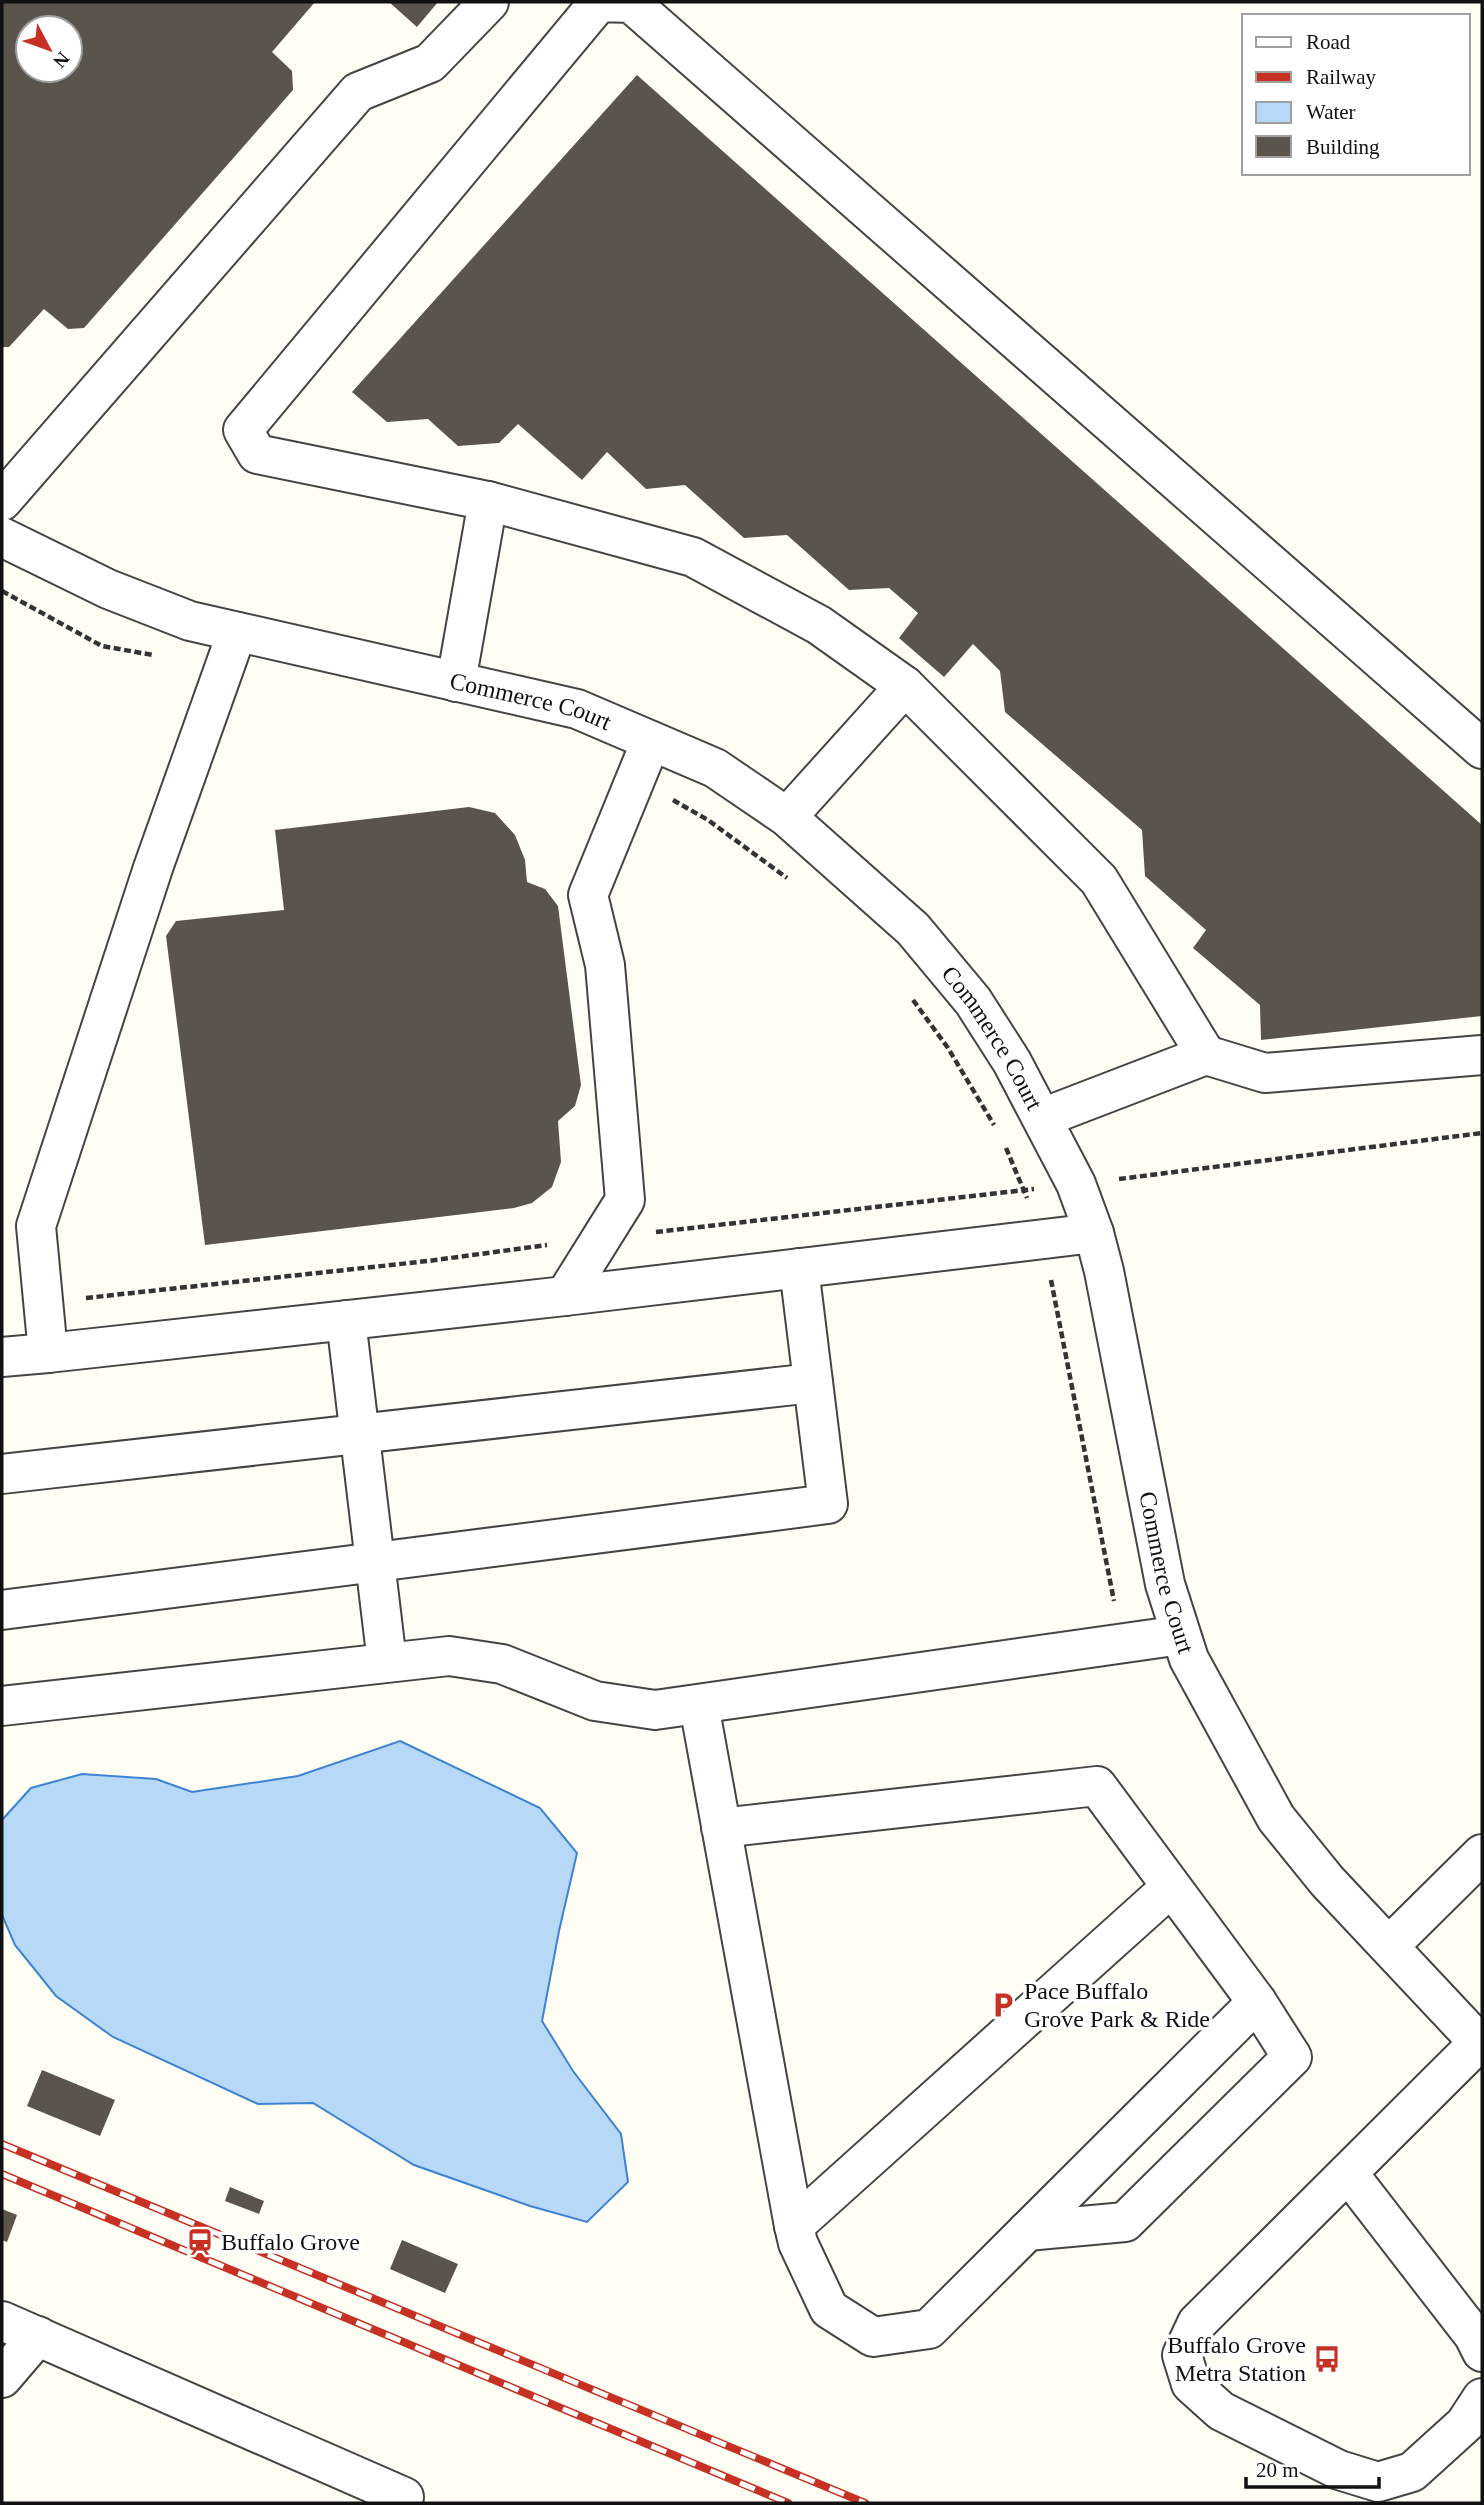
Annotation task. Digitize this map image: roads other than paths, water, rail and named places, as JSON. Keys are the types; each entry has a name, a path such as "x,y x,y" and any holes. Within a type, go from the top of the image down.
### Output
{"lane":[{"path":"2,501 358,92 430,63 489,2"},
{"path":"1206,1055 1099,880 905,686 818,625 693,557 488,501 257,454 243,430 599,2 631,4 1482,748"},
{"path":"456,682 488,501"},
{"name":"Commerce Court","path":"2,537 108,589 190,621 578,709 715,768 787,817 913,929 973,1002 1012,1062 1076,1184 1094,1233 1104,1271 1165,1584 1189,1660 1276,1818 1327,1881 1481,2044"},
{"path":"48,1353 36,1226 153,868 237,632"},
{"path":"787,817 905,686"},
{"path":"565,1296 625,1200 605,965 588,895 651,741"},
{"path":"1042,1118 1206,1055 1265,1073 1482,1055"},
{"path":"2,1357 565,1296 1094,1233"},
{"path":"2,1610 828,1504 799,1268"},
{"path":"346,1320 387,1662"},
{"path":"2,1474 813,1383"},
{"path":"2,1706 449,1656 502,1664 595,1701 655,1710 1181,1635"},
{"path":"699,1705 794,2226 829,2309 873,2337 929,2329 1256,2002"},
{"path":"721,1828 1097,1786 1256,2002 1292,2057 1125,2222 1027,2231"},
{"path":"1389,1946 1482,1854"},
{"path":"794,2226 1171,1887"},
{"path":"1481,2044 1197,2323 1182,2355 1191,2384 1221,2411 1339,2470 1378,2482 1412,2472 1465,2424 1482,2398"},
{"path":"1348,2173 1474,2336 1482,2352"},
{"path":"2,2320 404,2497 398,2503"},
{"path":"2,2378 38,2336"}],"water":[{"path":"400,1741 540,1808 577,1853 542,2021 573,2071 621,2134 628,2182 587,2222 530,2206 414,2165 313,2103 258,2104 113,2037 56,1996 15,1945 2,1915 2,1820 31,1788 82,1774 156,1779 192,1792 298,1776"}],"railway":[{"path":"2,2144 865,2503"},
{"path":"2,2174 788,2503"}],"place":[{"name":"Pace Buffalo Grove Park & Ride","path":"1003,2005"},
{"name":"Buffalo Grove","path":"200,2242"},
{"name":"Buffalo Grove Metra Station","path":"1327,2359"}]}
